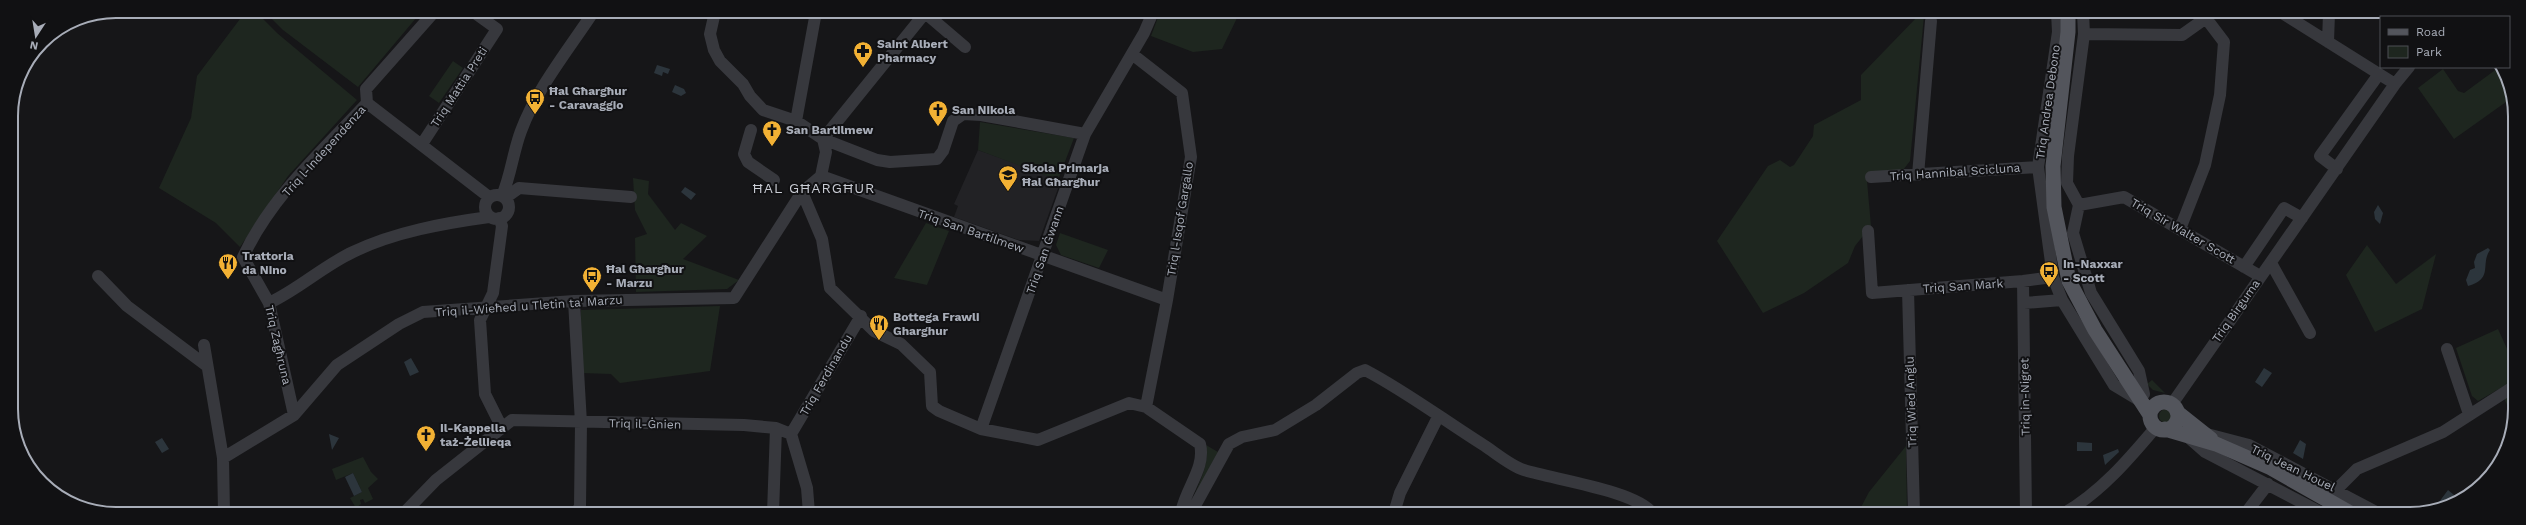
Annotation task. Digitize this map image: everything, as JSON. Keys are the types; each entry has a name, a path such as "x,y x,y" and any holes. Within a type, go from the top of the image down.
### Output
{"main road":[{"name":"Triq Andrea Debono","path":"2068,18 2068,32 2054,166 2054,207 2069,281 2095,330 2142,397 2157,424"},
{"name":"Triq Andrea Debono","path":"2142,397 2170,406"},
{"path":"2170,406 2176,421 2157,424 2153,407 2170,406"},
{"name":"Triq Jean Houel","path":"2170,406 2216,444"},
{"name":"Triq Jean Houel","path":"2157,424 2216,444 2271,468 2340,507"}],"street":[{"name":"Triq l-Independenza","path":"243,257 253,236 295,179 367,103 366,89 429,18"},
{"name":"Triq Mattia Preti","path":"422,144 497,30 481,18"},
{"path":"269,303 284,296 320,270 354,252 408,233 494,217 508,212 509,204 504,197 521,131 540,95 590,18"},
{"path":"714,18 710,34 714,50 720,62 744,84 750,96 763,110 796,120 823,139 877,160 890,162 938,159 943,151 953,121 963,114 981,115 1085,134"},
{"path":"796,120 815,18"},
{"path":"823,139 920,18"},
{"path":"932,18 965,47"},
{"name":"Triq San Ġwann","path":"981,429 1085,134 1132,54 1151,18"},
{"name":"Triq Andrea Debono","path":"2057,18 2058,32 2038,167 2053,276 2062,300 2114,385 2142,397 2139,371 2091,293 2073,233 2079,205"},
{"path":"2079,205 2067,183 2068,156 2084,34 2083,18"},
{"path":"2084,34 2182,35 2203,18"},
{"path":"2180,229 2205,165 2220,95 2224,42 2209,18"},
{"path":"2290,18 2395,84"},
{"path":"2328,42 2329,18"},
{"path":"1918,175 1931,21"},
{"name":"Triq l-Isqof Gargallo","path":"1132,54 1182,93 1190,157 1167,300 1146,407"},
{"name":"Triq Birguma","path":"2170,406 2395,84 2409,68"},
{"path":"2337,168 2320,156 2379,74"},
{"path":"367,103 489,197 504,197 519,188 631,196"},
{"path":"751,130 744,154 748,162 774,180"},
{"path":"820,176 826,152 823,139"},
{"name":"Triq Hannibal Scicluna","path":"1871,177 2038,167"},
{"name":"Triq San Bartilmew","path":"820,176 1167,300"},
{"name":"Triq il-Wieħed u Tletin ta' Marzu","path":"223,458 294,416 337,365 399,324 424,312 574,301 734,298 802,192 820,176"},
{"path":"802,192 822,239 830,288 861,316 874,331 901,344 930,372 932,406 939,411 981,429 1038,440 1129,403 1146,407 1200,444 1203,455 1183,500 1182,507"},
{"path":"489,197 484,207 502,226 492,293 480,320 485,394 502,428"},
{"name":"Triq Sir Walter Scott","path":"2079,205 2124,197 2260,276"},
{"name":"Triq Birguma","path":"2244,267 2284,208 2302,218"},
{"name":"Triq San Mark","path":"1868,231 1872,293 2023,281 2053,276"},
{"name":"Triq Zagħruna","path":"243,257 269,303 294,416"},
{"path":"2271,263 2310,333"},
{"path":"98,276 127,306 207,366"},
{"name":"Triq in-Nigret","path":"2023,281 2026,507"},
{"name":"Triq Wied Anġlu","path":"1908,290 1914,507"},
{"path":"2024,303 2062,300"},
{"path":"574,301 581,423 580,507"},
{"name":"Triq Ferdinandu","path":"791,434 861,316"},
{"path":"204,345 223,458 224,507"},
{"path":"2447,349 2470,414"},
{"path":"1194,507 1229,444 1242,437 1275,430 1365,370 1396,386 1438,417 1523,470 1566,479 1628,498 1642,503 1646,507"},
{"path":"2337,489 2357,469 2443,432 2508,390"},
{"path":"1396,507 1400,493 1438,417"},
{"name":"Triq il-Ġnien","path":"410,507 436,480 512,420 581,423 737,425 776,428 791,434"},
{"path":"2074,507 2119,472 2157,424"},
{"path":"772,507 776,428"},
{"name":"Triq Jean Houel","path":"2202,432 2249,446 2337,489 2368,507"},
{"path":"791,434 807,488 809,507"},
{"name":"Triq Jean Houel","path":"2186,435 2205,452 2311,507"},
{"path":"2250,507 2268,484"}],"shaded area":[{"path":"657,65 670,69 668,74 663,72 662,76 654,73"},
{"path":"675,85 684,89 686,93 681,96 672,92"},
{"name":"Skola Primarja Ħal Għargħur","path":"978,150 1061,180 1039,241 1019,240 954,217 958,206 954,204"},
{"path":"685,187 696,194 691,200 681,192"},
{"path":"2378,205 2383,213 2380,224 2375,219 2374,212"},
{"path":"2488,248 2490,250 2487,255 2484,275 2476,283 2468,286 2466,280 2470,270 2475,268 2474,262 2477,254"},
{"path":"411,358 419,372 410,376 404,362"},
{"path":"2264,368 2272,373 2262,387 2255,382"},
{"path":"329,434 339,438 332,450"},
{"path":"162,438 169,449 162,453 155,442"},
{"path":"2300,440 2306,444 2303,459 2293,453"},
{"path":"2077,442 2092,443 2092,451 2077,451"},
{"path":"2118,449 2119,452 2105,465 2103,455"},
{"path":"353,473 362,492 354,496 345,477"},
{"path":"2448,490 2454,495 2448,500 2439,502"}],"green space":[{"path":"241,18 262,18 277,33 357,100 288,176 240,247 216,223 159,188 191,118 197,76"},
{"path":"271,18 416,18 358,87 283,30"},
{"path":"1158,18 1237,18 1222,49 1193,52 1151,36"},
{"path":"1916,18 1924,18 1910,161 1903,170 1867,181 1871,226 1855,246 1848,263 1804,293 1763,313 1717,241 1768,166 1780,160 1790,167 1794,165 1813,136 1814,125 1861,100 1861,75"},
{"path":"453,61 463,68 439,103 429,96"},
{"path":"2443,69 2458,91 2464,93 2496,69 2503,84 2507,101 2454,139 2418,88"},
{"path":"980,122 1074,138 1058,180 978,150"},
{"path":"633,178 649,181 648,194 675,230 681,223 707,236 683,259 739,280 727,289 636,292 635,238 647,234 635,210"},
{"path":"926,223 949,231 927,285 894,278"},
{"path":"1060,233 1108,250 1099,268 1061,255 1056,245"},
{"path":"2367,245 2396,284 2436,254 2422,309 2375,332 2346,275"},
{"path":"720,306 710,371 620,383 611,374 581,373 581,310"},
{"path":"2498,329 2508,351 2508,384 2478,401 2472,396 2456,348"},
{"path":"2152,380 2165,393 2153,390 2147,384"},
{"path":"2508,395 2508,407 2504,398"},
{"path":"2166,409 2171,411 2173,416 2171,421 2166,423 2161,421 2159,416 2161,411"},
{"path":"1206,445 1218,452 1191,503 1205,467 1207,452"},
{"path":"1906,446 1907,507 1861,507 1869,492"},
{"path":"363,457 371,472 378,479 368,488 373,499 365,503 363,499 360,500 361,504 355,507 350,498 362,492 353,473 336,480 332,469"}],"place":[{"name":"Saint Albert Pharmacy","path":"863,68"},
{"name":"Ħal Għargħur - Caravaggio","path":"535,115"},
{"name":"San Nikola","path":"938,127"},
{"name":"San Bartilmew","path":"772,147"},
{"name":"Skola Primarja Ħal Għargħur","path":"1008,192"},
{"name":"Trattoria da Nino","path":"228,280"},
{"name":"In-Naxxar - Scott","path":"2049,288"},
{"name":"Ħal Għargħur - Marzu","path":"592,293"},
{"name":"Bottega Frawli Gharghur","path":"879,341"},
{"name":"Il-Kappella taż-Żellieqa","path":"426,452"}],"district":[{"name":"ĦAL GĦARGĦUR","path":"814,188"}]}
